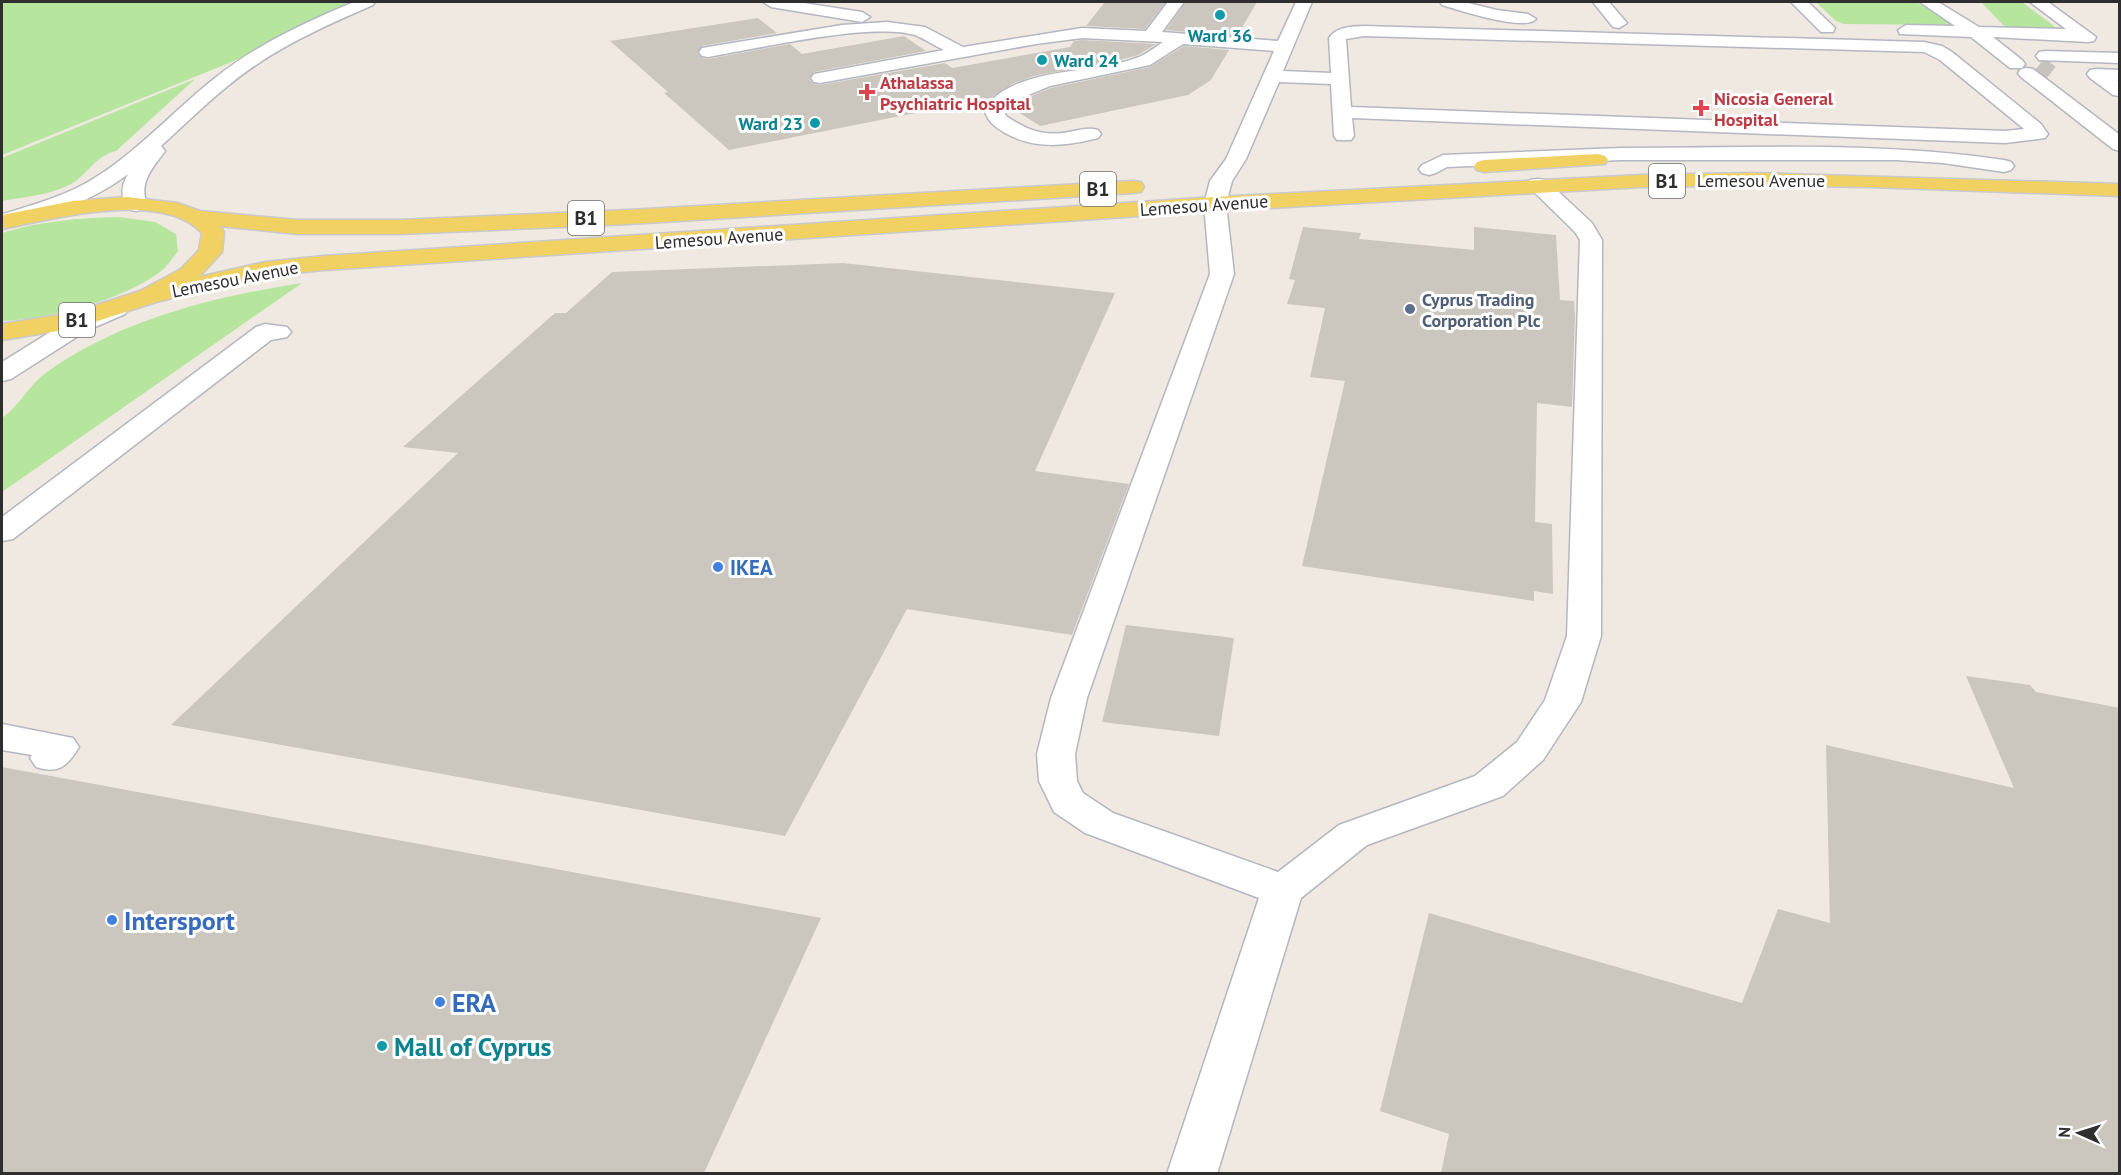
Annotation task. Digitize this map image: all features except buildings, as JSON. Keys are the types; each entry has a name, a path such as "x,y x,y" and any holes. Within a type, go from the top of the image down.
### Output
{"main road":[{"name":"Lemesou Avenue","path":"1406,171 1537,162 1738,157 2120,171"},
{"name":"Lemesou Avenue","path":"137,301 265,269 1211,189 1538,185 1754,179 2120,190"},
{"name":"Lemesou Avenue","path":"1211,189 1244,180"},
{"name":"Lemesou Avenue","path":"198,217 298,227 399,227 641,216 1151,186"},
{"name":"B1","path":"2,332 76,320 137,301 189,274 210,252 213,232 198,217 172,208 136,204 68,208 5,221"}],"street":[{"path":"5,221 93,188 171,127 222,81 281,41 367,2"},
{"path":"771,2 883,21 887,27"},
{"path":"1151,36 1176,2"},
{"path":"1283,890 1099,823 1068,802 1058,780 1056,754 1069,698 1222,274 1211,189 1236,159 1304,2"},
{"path":"1449,2 1496,15 1527,19 2084,35"},
{"path":"1601,2 1619,23"},
{"path":"1799,2 1827,28"},
{"path":"1928,2 2120,128"},
{"path":"2038,2 2084,35 2120,50"},
{"path":"1985,17 2034,70 2120,145"},
{"path":"708,52 842,30 887,27 919,31 960,52"},
{"path":"1342,112 2005,137 2038,134 2034,128 1946,56 1924,47 1364,32 1342,33 1337,38 1339,79 1344,136"},
{"path":"820,78 1065,34 1101,33 1285,47"},
{"path":"1091,134 1045,141 1028,138 997,119 994,109 1005,99 1027,88 1146,60 1179,39"},
{"path":"1987,90 2034,70 2120,58"},
{"path":"2120,75 2096,74 2120,91"},
{"path":"1272,76 1339,79"},
{"path":"136,204 131,195 132,185 171,127"},
{"path":"1192,1173 1283,890 1353,835 1489,786 1530,751 1563,702 1584,636 1591,240 1584,228 1538,185"},
{"path":"2,372 77,326 137,301"},
{"path":"2,532 265,332 278,332"},
{"path":"2,540 78,488"},
{"path":"2,736 60,747 49,758"}],"green space":[{"path":"2,2 379,2 2,155"},
{"path":"1816,2 1916,2 1946,20 1950,25 1844,24 1836,21"},
{"path":"1981,2 2022,2 2058,29 2012,28 2003,25"},
{"path":"195,79 116,151 103,156 71,184 46,193 2,201 2,158"},
{"path":"119,217 155,222 176,234 178,251 163,270 125,292 84,307 41,317 2,321 2,233 60,221"},
{"path":"302,283 2,492 2,418 47,372 106,338 137,324 202,303"}],"tunnel":[{"path":"2039,65 2050,74"}],"place":[{"name":"Ward 36","path":"1220,15"},
{"name":"Ward 24","path":"1042,60"},
{"name":"Athalassa Psychiatric Hospital","path":"867,92"},
{"name":"Nicosia General Hospital","path":"1701,108"},
{"name":"Ward 23","path":"815,123"},
{"name":"Cyprus Trading Corporation Plc","path":"1410,309"},
{"name":"IKEA","path":"718,567"},
{"name":"Intersport","path":"112,920"},
{"name":"ERA","path":"440,1002"},
{"name":"Mall of Cyprus","path":"382,1046"}]}
